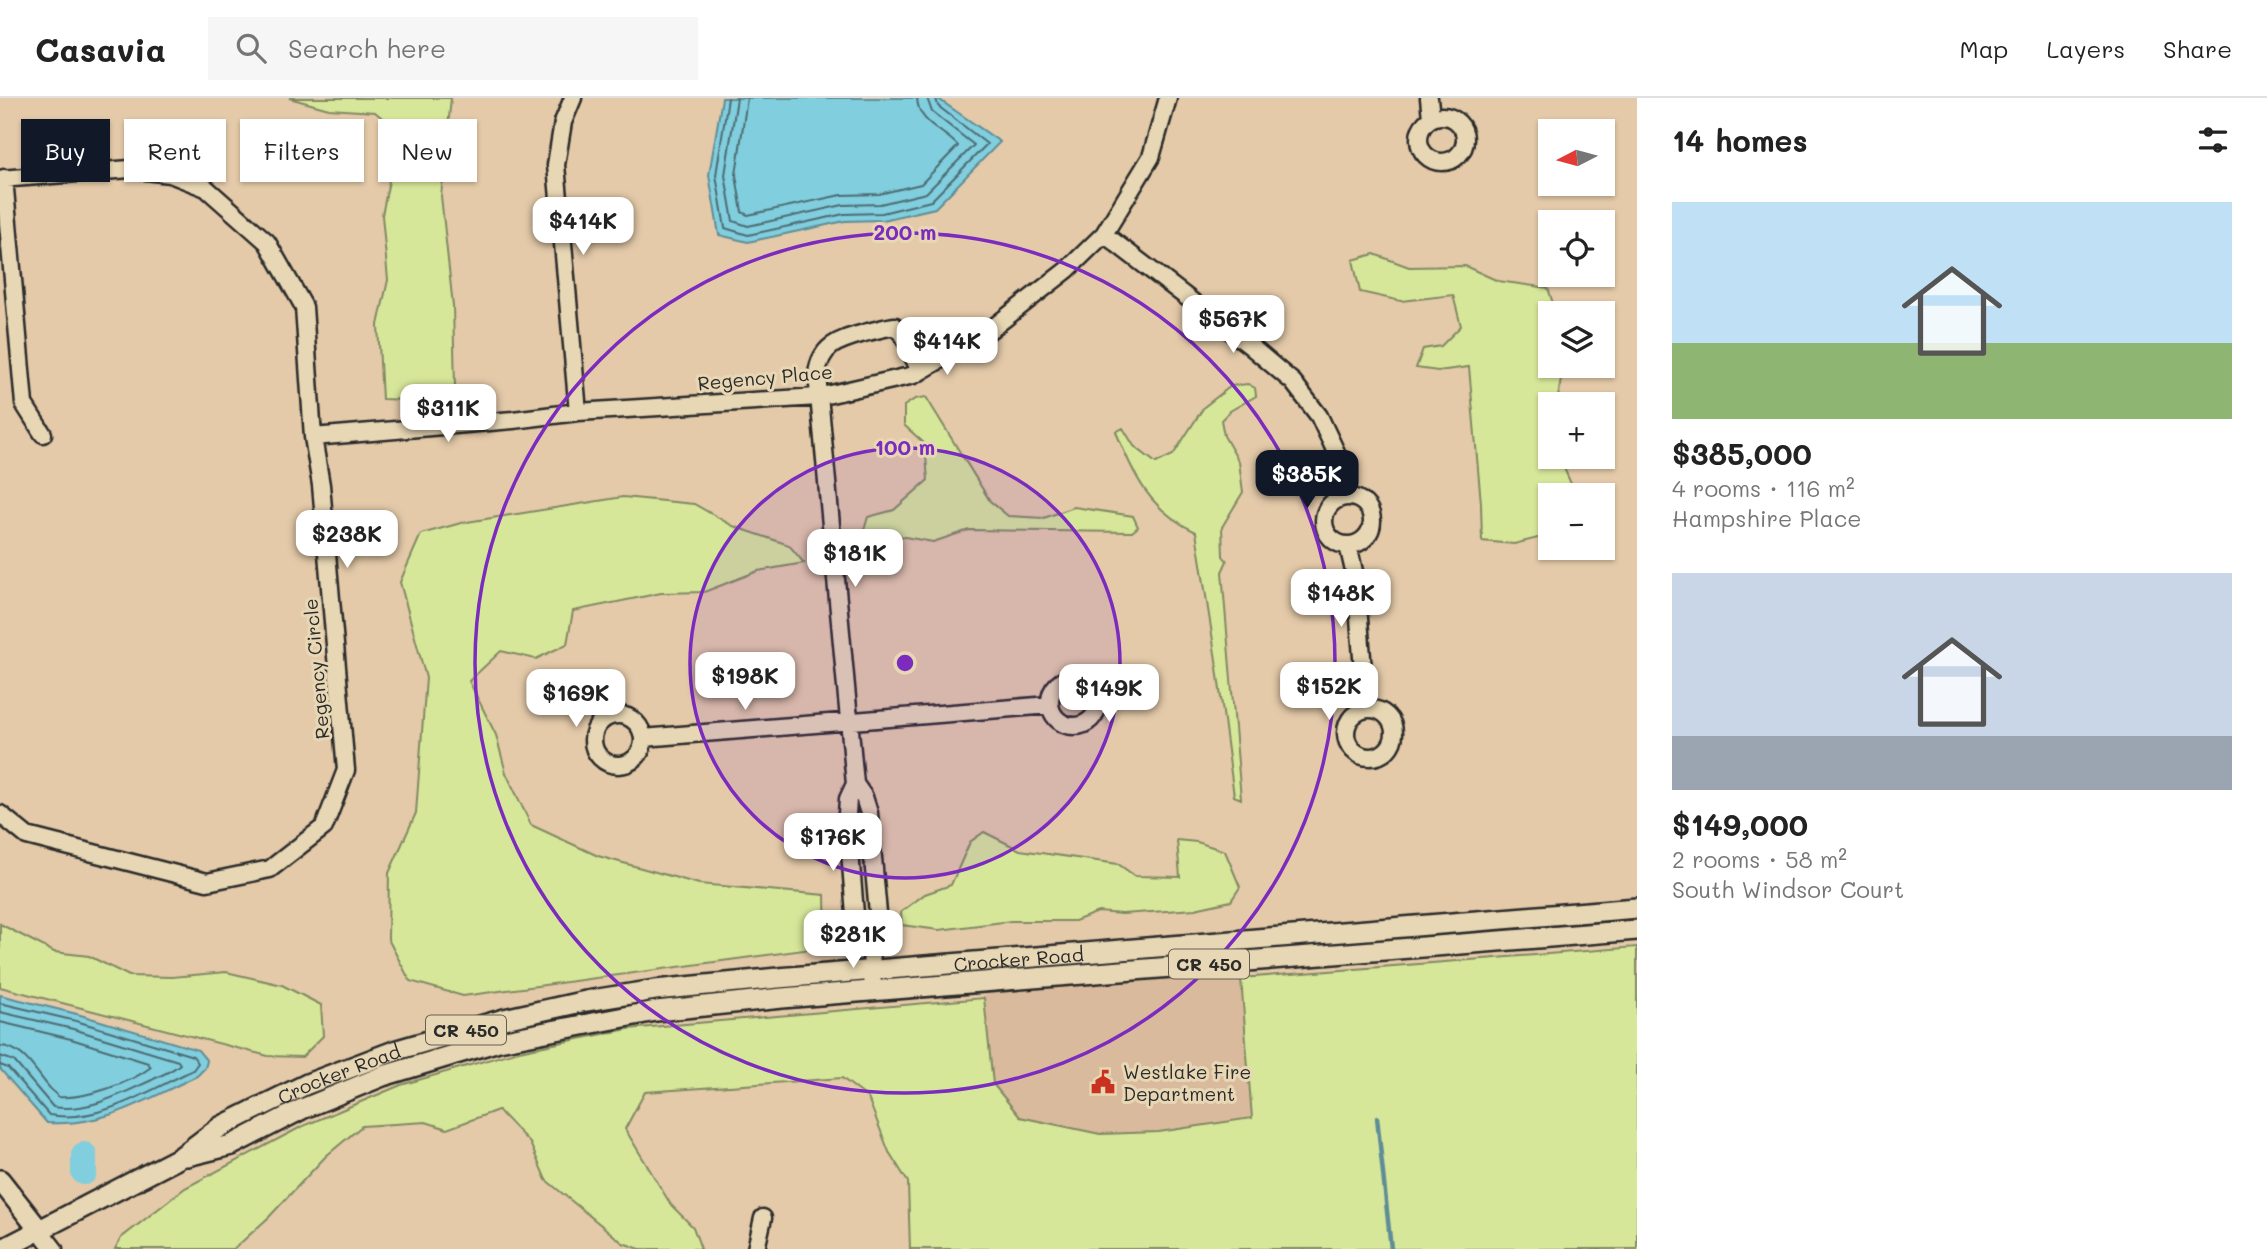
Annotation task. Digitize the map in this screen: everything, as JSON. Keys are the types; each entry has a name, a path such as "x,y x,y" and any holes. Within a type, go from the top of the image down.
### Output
{"main road":[{"name":"Crocker Road","path":"4,1249 179,1158 220,1127 307,1084 407,1048 504,1019 618,995 778,978 1637,908"},
{"name":"Crocker Road","path":"179,1158 232,1145 302,1109 383,1076 499,1041 656,1011 873,990 1637,930"},
{"path":"0,1180 40,1231"}],"street":[{"path":"573,98 562,122 556,165 578,412"},
{"name":"Regency Place","path":"313,437 578,412 818,397 914,375 986,333 1067,270 1104,234 1151,157 1168,98"},
{"path":"1429,98 1432,118"},
{"name":"Regency Circle","path":"0,814 27,836 207,882 270,869 324,827 346,770 321,485 313,437 304,307 267,242 206,188 170,174 130,169 2,178"},
{"path":"2,178 24,404 43,435"},
{"path":"1104,234 1250,345 1293,382 1319,416 1336,452 1343,497"},
{"path":"871,949 857,939 847,814 848,799 855,784 818,397 819,360 832,344 890,327 900,329 920,372"},
{"path":"1343,497 1359,499 1370,511 1372,519 1368,535 1355,544 1348,545 1328,535 1324,520 1329,505 1343,497"},
{"path":"1348,545 1356,580 1366,709"},
{"path":"643,738 1050,705"},
{"path":"855,784 864,797 869,813 880,936 871,949 873,990"},
{"path":"756,1249 763,1218"},
{"path":"40,1231 54,1249"}],"shaded area":[{"path":"1240,969 1252,1118 1159,1132 1100,1134 1020,1117 993,1085 984,991"}],"green space":[{"path":"289,98 451,98 449,119 383,119 375,112 329,109"},
{"path":"389,182 442,182 441,196 453,306 455,387 419,398 382,399 378,325 388,280 382,215"},
{"path":"1374,254 1409,267 1465,266 1498,281 1548,288 1552,301 1538,301 1538,378 1561,378 1559,392 1538,392 1538,469 1564,469 1571,483 1538,483 1538,538 1514,544 1482,541 1469,367 1438,371 1416,368 1423,349 1441,346 1461,326 1453,295 1401,301 1360,292 1353,260"},
{"path":"1248,384 1255,388 1256,396 1230,411 1221,420 1224,436 1239,462 1243,492 1222,527 1223,556 1227,561 1222,572 1241,799 1234,796 1196,532 1155,503 1137,478 1116,432 1123,428 1134,446 1156,463 1173,455 1204,407 1231,386"},
{"path":"926,397 990,501 1008,516 1044,518 1074,507 1133,516 1138,527 1132,532 969,530 933,542 877,532 861,540 868,517 894,510 928,480 925,444 904,425 904,406 915,399"},
{"path":"623,497 694,504 733,526 789,545 804,563 758,571 704,592 661,593 573,611 567,644 536,659 501,651 469,681 496,735 506,773 531,825 598,856 699,884 825,895 826,947 463,996 410,981 388,939 389,873 416,813 426,678 400,582 421,534 461,523"},
{"path":"984,832 1020,850 1118,864 1135,876 1180,877 1177,840 1197,842 1225,851 1240,887 1231,901 1195,909 1122,914 1098,912 1075,921 1011,921 939,930 902,925 901,912 925,894 951,885 970,842"},
{"path":"0,924 54,952 89,956 129,976 172,977 226,972 282,985 321,1005 323,1036 302,1057 268,1056 0,987"},
{"path":"1637,947 1637,1249 910,1249 908,1182 889,1152 868,1098 842,1078 645,1092 625,1129 671,1205 693,1227 701,1249 640,1249 623,1243 546,1180 530,1143 498,1110 447,1129 426,1122 362,1126 326,1156 269,1217 234,1249 115,1249 121,1238 185,1188 301,1127 401,1085 519,1051 628,1029 984,998 993,1084 1020,1117 1100,1134 1159,1132 1252,1118 1241,978"}],"water":[{"path":"722,98 937,98 1000,142 935,208 883,220 845,221 748,242 719,235 709,175"},
{"path":"0,995 77,1014 198,1050 207,1061 205,1068 197,1076 125,1110 87,1121 47,1123 0,1069"}],"waterway":[{"path":"1377,1117 1391,1249"},
{"path":"84,1155 84,1172"}],"place":[{"name":"Westlake Fire Department","path":"1103,1082"}]}
